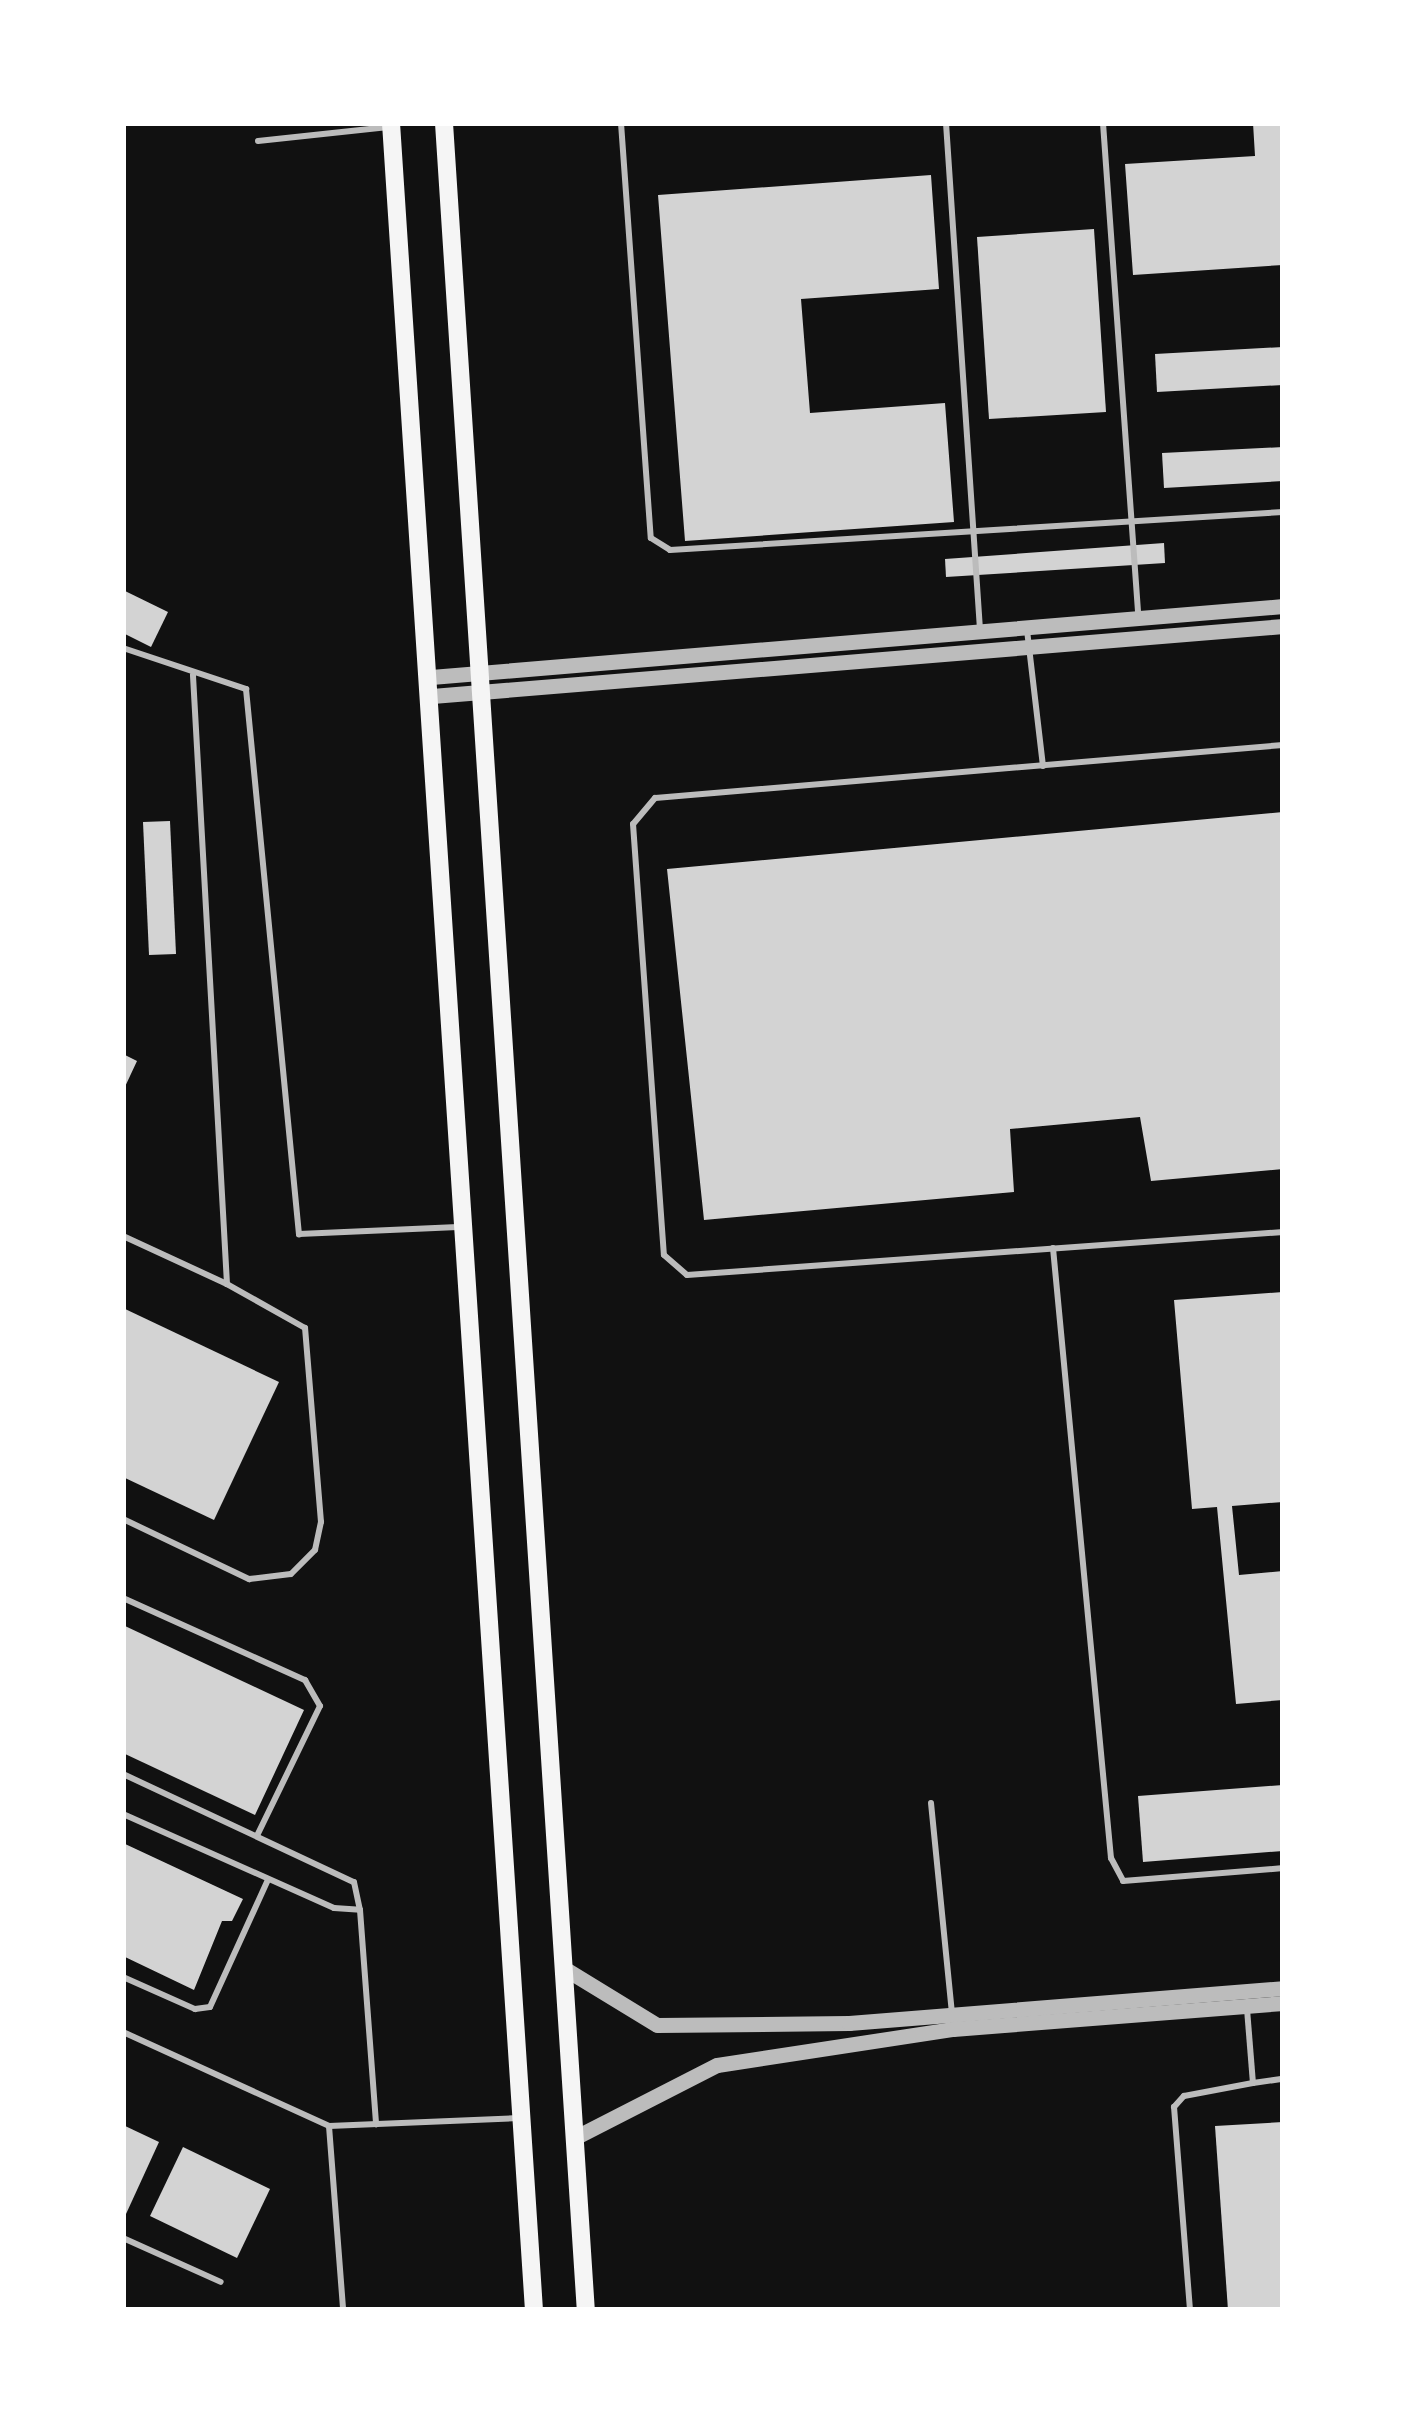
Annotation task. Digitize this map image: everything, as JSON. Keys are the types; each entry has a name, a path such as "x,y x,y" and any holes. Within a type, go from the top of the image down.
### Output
{"main road":[{"path":"444,123 586,2310"},
{"path":"391,125 534,2310"}],"street":[{"path":"483,683 980,630 1283,607"},
{"path":"431,687 1283,626"},
{"path":"562,1967 657,2025 953,2022 1283,2003"},
{"path":"576,2138 717,2065 953,2022 1283,1988"}],"lane":[{"path":"621,123 651,538 670,550 1283,512"},
{"path":"946,123 980,630"},
{"path":"1103,123 1138,619"},
{"path":"258,141 391,125"},
{"path":"1026,626 1043,766"},
{"path":"123,648 246,689 299,1234 466,1227"},
{"path":"193,675 227,1284"},
{"path":"1283,745 656,798 633,824 664,1256 687,1274 1283,1232"},
{"path":"123,1236 227,1284 305,1328 322,1522 315,1550 291,1574 250,1579 123,1519"},
{"path":"1053,1248 1111,1858 1123,1881 1283,1868"},
{"path":"123,1598 305,1680 320,1706 257,1837"},
{"path":"123,1774 354,1882 376,2124"},
{"path":"931,1803 953,2022"},
{"path":"123,1814 334,1908 360,1910"},
{"path":"123,1977 195,2009 210,2007 268,1880"},
{"path":"1247,2006 1253,2083"},
{"path":"123,2032 329,2126 523,2118"},
{"path":"1190,2310 1174,2107 1184,2096 1283,2079"},
{"path":"329,2126 343,2310"},
{"path":"123,2238 221,2282"}],"building":[{"path":"1253,123 1283,123 1283,265 1133,275 1125,164 1255,156"},
{"path":"931,175 939,289 801,299 810,413 945,403 954,522 685,541 658,195"},
{"path":"1094,229 1106,412 989,419 977,237"},
{"path":"1283,347 1283,385 1157,392 1155,354"},
{"path":"1283,447 1283,481 1164,488 1162,453"},
{"path":"1164,543 1165,563 946,577 945,559"},
{"path":"123,590 168,612 151,647 123,633"},
{"path":"1283,812 1283,1169 1151,1181 1140,1117 1010,1129 1014,1192 704,1220 667,869"},
{"path":"170,821 176,954 149,955 143,822"},
{"path":"123,1054 137,1061 123,1091"},
{"path":"1283,1292 1283,1502 1232,1506 1239,1575 1283,1571 1283,1700 1236,1704 1217,1507 1192,1509 1174,1300"},
{"path":"123,1308 279,1382 214,1520 123,1477"},
{"path":"125,1626 304,1710 255,1815 123,1753"},
{"path":"1283,1785 1283,1851 1143,1862 1138,1796"},
{"path":"123,1843 243,1899 232,1921 222,1921 194,1990 123,1956"},
{"path":"1283,2122 1283,2310 1228,2310 1215,2126"},
{"path":"123,2125 159,2142 126,2214 123,2212"},
{"path":"183,2147 270,2189 237,2258 150,2216"}]}
